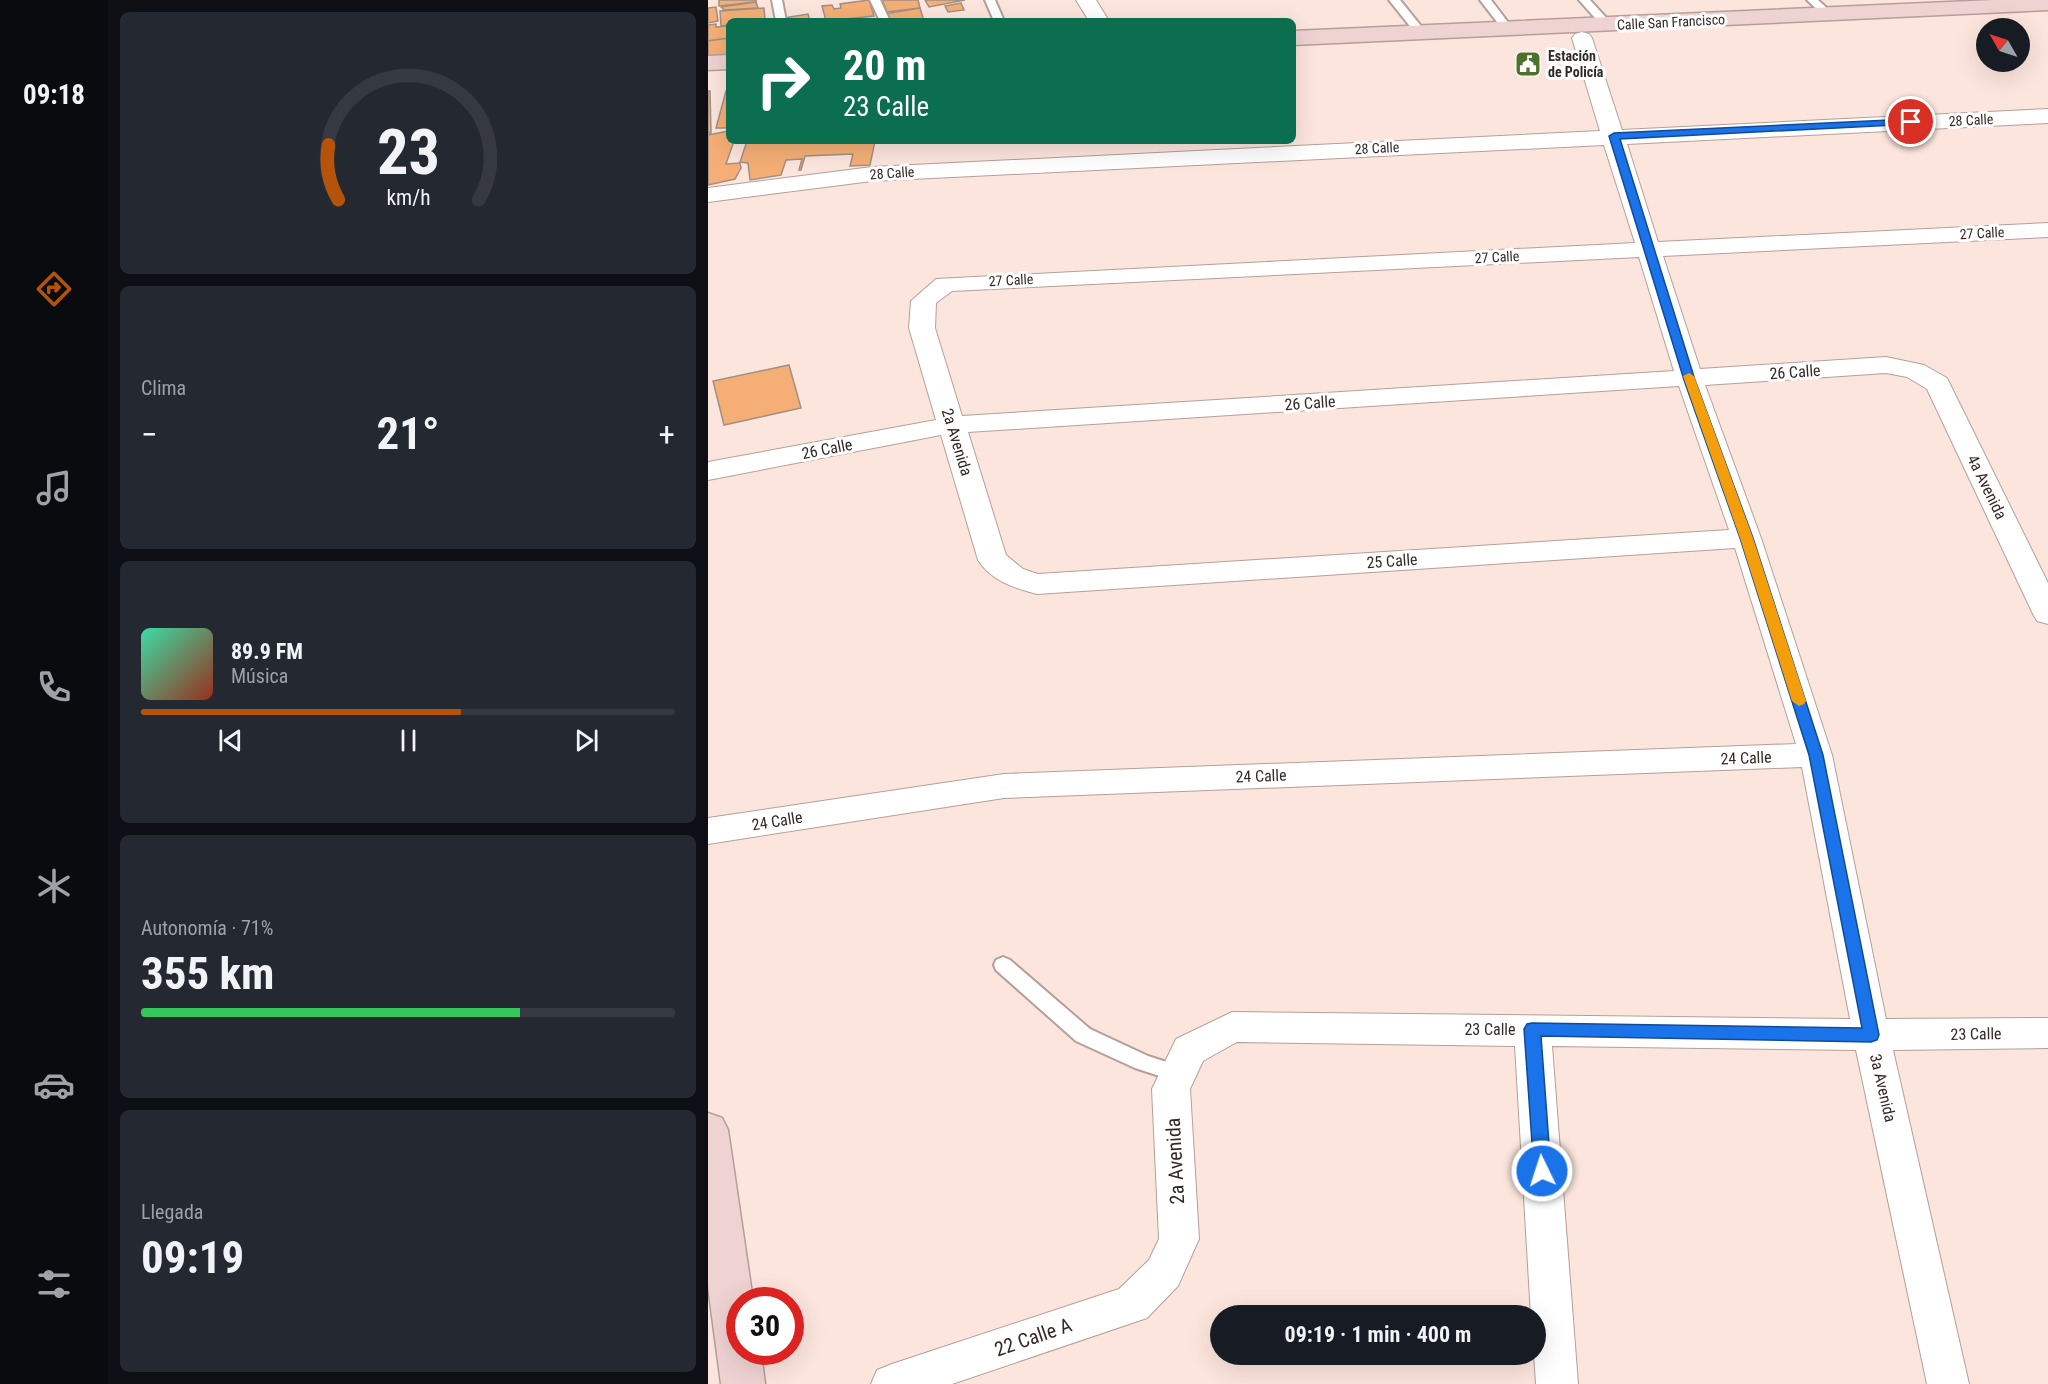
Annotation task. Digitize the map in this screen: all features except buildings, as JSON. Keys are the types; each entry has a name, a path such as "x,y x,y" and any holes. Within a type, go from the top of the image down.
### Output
{"street":[{"path":"1086,0 1097,18"},
{"path":"1700,0 1724,25"},
{"name":"Calle San Francisco","path":"1296,50 1581,38 1724,25 1819,6 2048,4"},
{"name":"Calle San Francisco","path":"1296,38 1607,25 1724,25 2048,16"},
{"name":"3a Avenida","path":"1581,38 1690,380 1746,538 1816,755 1871,1035 1948,1384"},
{"path":"708,63 726,62"},
{"path":"708,74 726,74"},
{"name":"28 Calle","path":"708,195 872,174 2048,116"},
{"name":"27 Calle","path":"945,284 2048,230"},
{"name":"2a Avenida","path":"945,284 924,301 922,328 993,560 1013,576 1037,584"},
{"name":"26 Calle","path":"708,471 952,425 1690,380 1886,365 1915,371"},
{"name":"4a Avenida","path":"1915,371 1938,384 2048,614"},
{"name":"25 Calle","path":"1037,584 1746,538"},
{"name":"24 Calle","path":"708,831 1004,786 1816,755"},
{"name":"23 Calle","path":"1183,1062 1232,1027 1871,1035 2048,1034"},
{"path":"1532,1029 1557,1384"},
{"name":"2a Avenida","path":"1164,1273 1179,1239 1171,1089 1183,1062"},
{"path":"708,1130 744,1384"},
{"name":"22 Calle A","path":"892,1384 1132,1304 1164,1273"}],"lane":[{"path":"777,0 780,18"},
{"path":"875,0 884,18"},
{"path":"990,0 998,18"},
{"path":"1394,0 1421,33"},
{"path":"1485,0 1508,29"},
{"path":"1584,0 1607,25"},
{"path":"1003,965 1083,1035 1142,1062 1183,1062"}],"slow traffic":[{"path":"1689,376 1746,538 1799,701"}],"place":[{"name":"Estación de Policía","path":"1528,64"}],"route":[{"path":"1542,1171 1532,1029 1871,1035 1816,755 1746,538 1690,380 1614,136 1911,122"}]}
